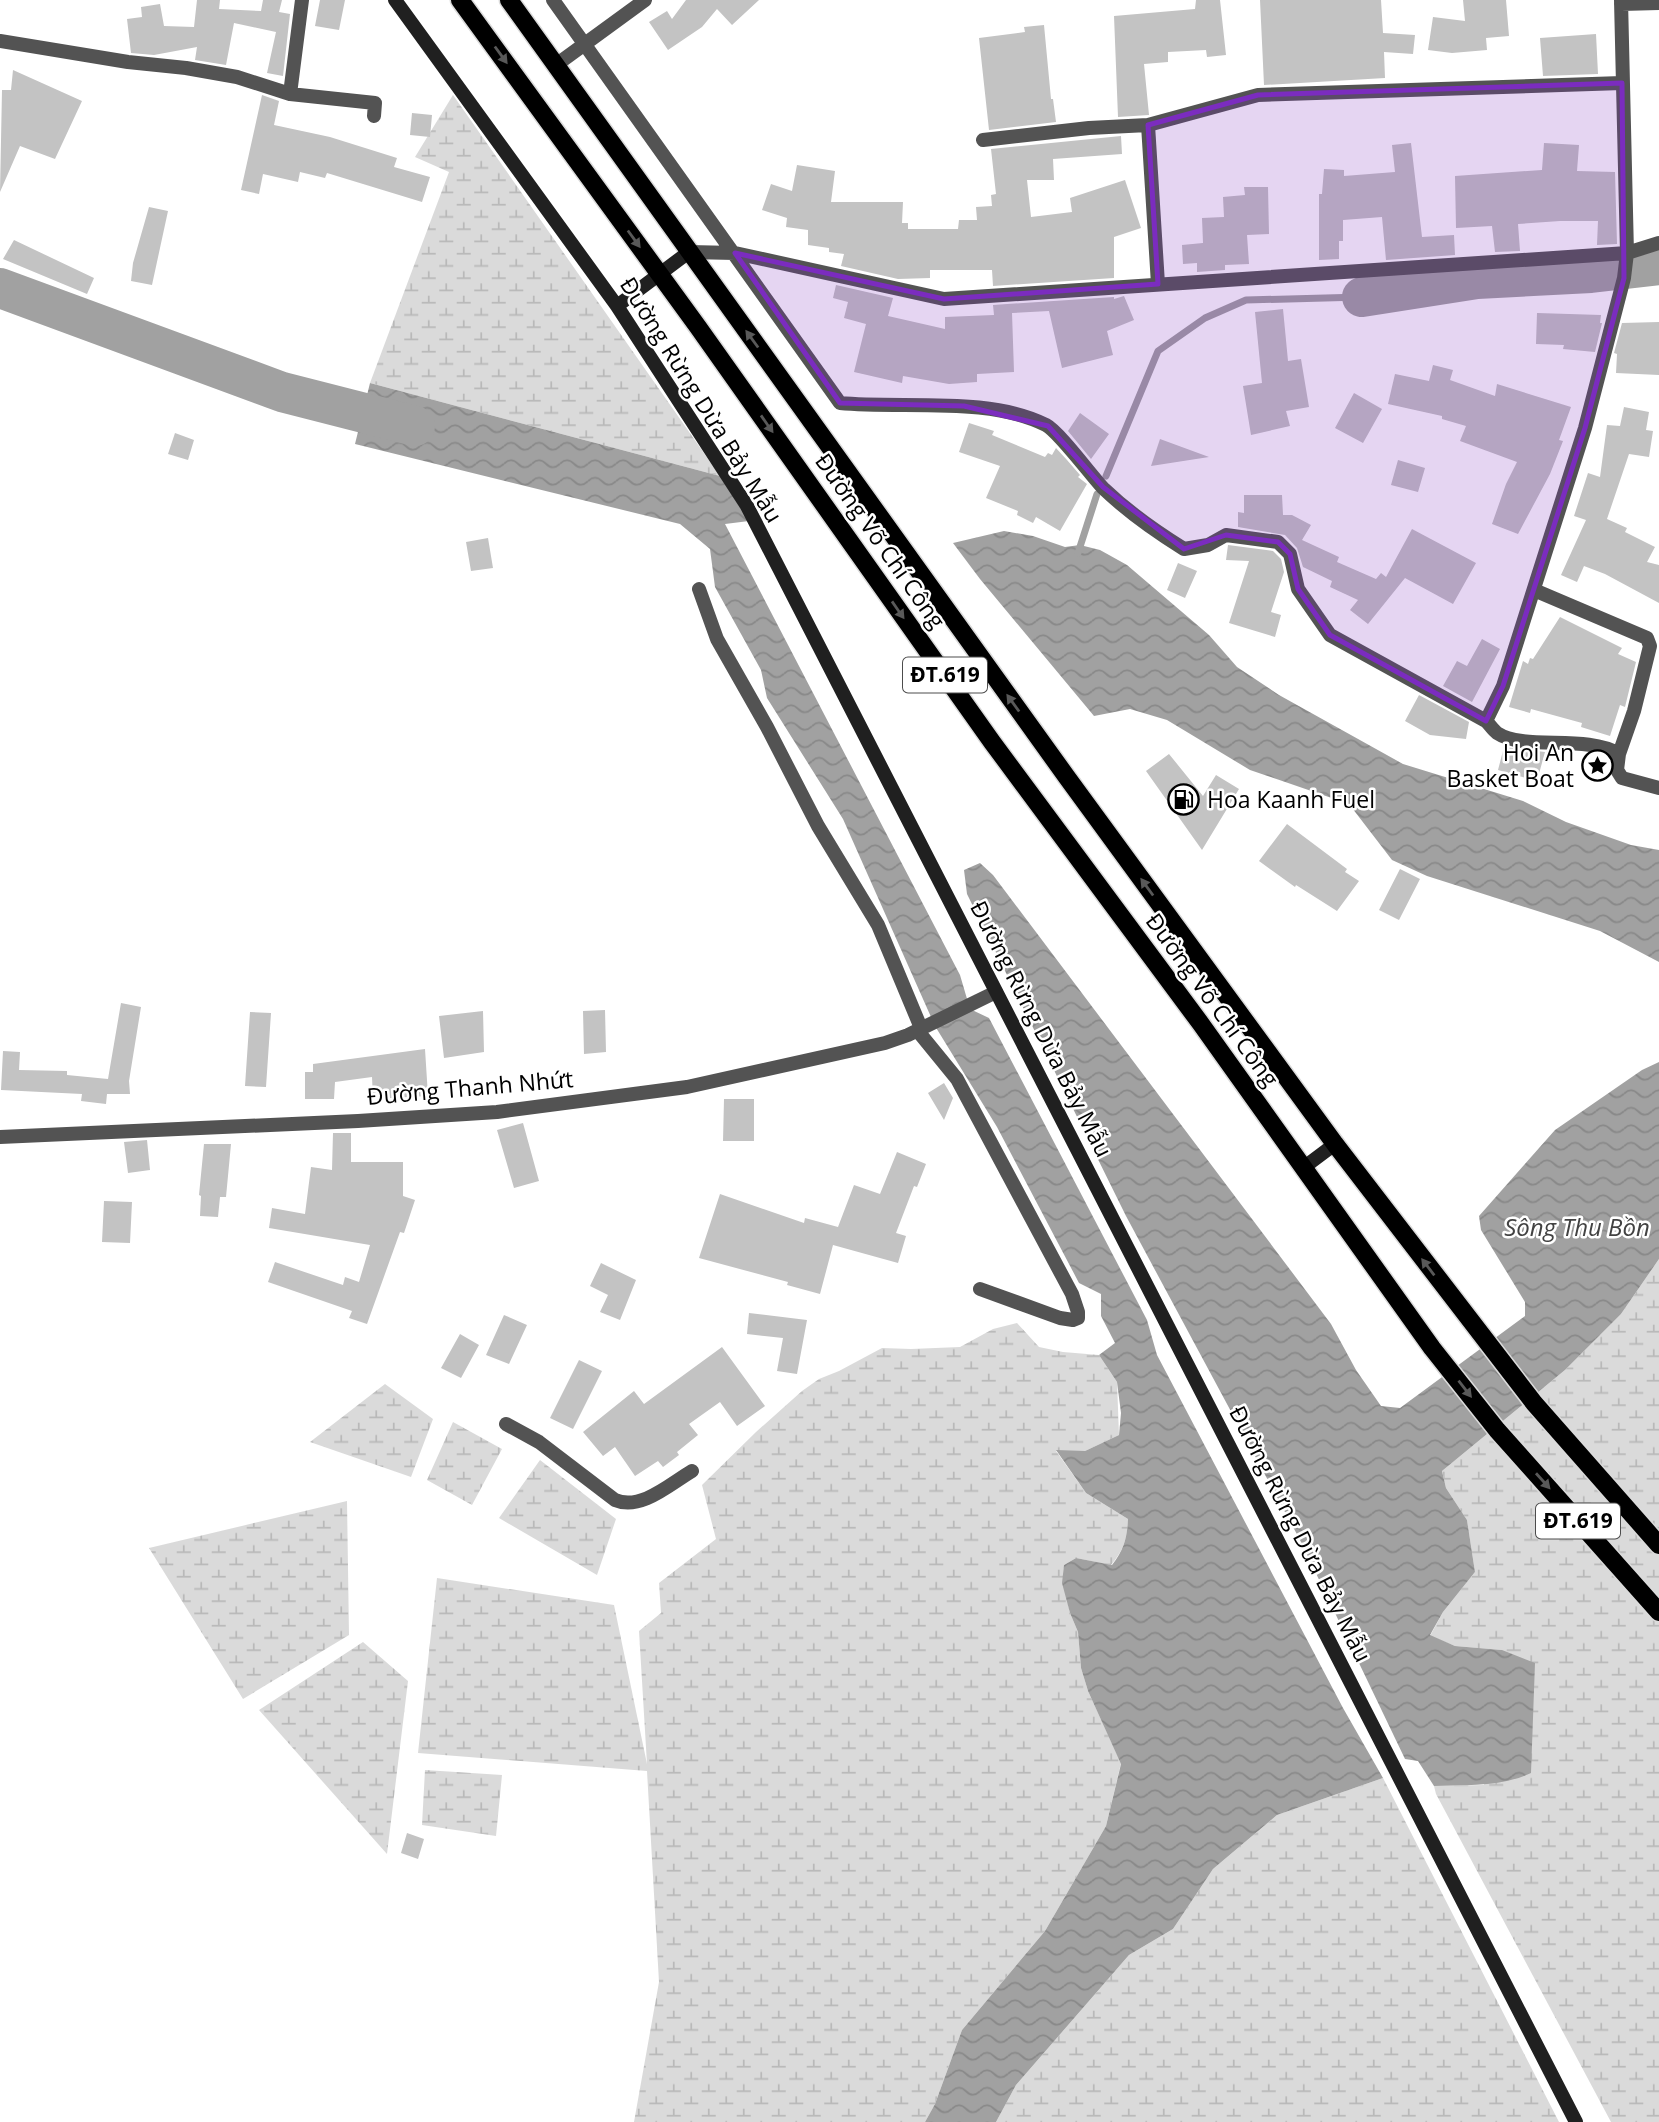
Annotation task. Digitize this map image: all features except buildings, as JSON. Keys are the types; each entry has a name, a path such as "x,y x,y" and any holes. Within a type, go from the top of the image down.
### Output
{"main road":[{"name":"Đường Võ Chí Công","path":"460,0 660,275 992,742 1432,1348 1497,1430 1659,1612"},
{"name":"Đường Võ Chí Công","path":"509,0 1066,776 1335,1144 1534,1403 1659,1545"}],"street":[{"path":"290,94 302,0"},
{"name":"Đường Rừng Dừa Bảy Mẫu","path":"396,0 617,306 747,506 991,995 1576,2122"},
{"path":"553,0 840,403 874,407 964,406 1009,413 1048,426 1112,496 1141,522 1184,549 1208,545 1226,536 1273,540 1282,545 1290,554 1298,589 1330,635 1486,721 1496,733 1513,740 1609,748 1619,754"},
{"path":"556,65 645,0"},
{"path":"1486,721 1503,686 1585,428 1624,278 1627,253 1621,2 1659,3"},
{"path":"0,41 128,62 186,68 237,78 290,94 375,103 374,116"},
{"path":"983,140 1089,128 1147,125 1258,95 1622,83"},
{"path":"1147,125 1158,284"},
{"path":"617,306 689,253 735,253 944,299 1627,253 1659,243"},
{"path":"699,589 717,639 767,727 818,826 878,925 924,1027 974,1110 1028,1216 1072,1294 1078,1312 1077,1318 1060,1318 980,1289"},
{"path":"1534,590 1645,635 1649,642 1634,711 1617,764 1620,776 1659,788"},
{"name":"Đường Thanh Nhứt","path":"0,1137 358,1121 511,1110 687,1087 897,1040 991,995"},
{"path":"1303,1168 1335,1144"},
{"path":"506,1424 539,1442 624,1504 646,1498 692,1471"}],"highlighted area":[{"path":"1622,83 1624,278 1585,428 1503,686 1486,721 1330,635 1298,589 1290,554 1278,542 1226,535 1184,549 1103,487 1048,426 964,406 840,403 735,253 944,299 1158,284 1148,125 1258,95"}],"green space":[{"path":"453,95 720,476 370,383 449,172 415,157"},
{"path":"1659,1259 1659,2122 1611,2122 1434,1786 1484,1785 1502,1650 1455,1646 1430,1636 1443,1612 1475,1572 1467,1520 1446,1488 1442,1471 1565,1370 1621,1314"},
{"path":"1017,1323 1039,1347 1099,1355 1117,1382 1119,1435 1085,1451 1056,1451 1086,1493 1128,1519 1124,1544 1111,1565 1076,1558 1064,1565 1063,1582 1070,1613 1078,1632 1081,1668 1088,1691 1121,1763 1106,1826 1045,1931 962,2030 935,2104 925,2122 634,2122 659,1982 647,1771 418,1753 437,1578 614,1605 647,1764 639,1631 661,1613 659,1583 716,1539 702,1485 756,1432 819,1379 882,1348 960,1347 993,1329"},
{"path":"385,1384 433,1419 411,1477 310,1442"},
{"path":"453,1422 502,1449 472,1505 427,1480"},
{"path":"540,1460 616,1519 597,1575 499,1518"},
{"path":"347,1501 349,1635 243,1699 149,1548"},
{"path":"363,1642 408,1681 387,1854 259,1710"},
{"path":"425,1770 502,1775 496,1836 422,1825"},
{"path":"1383,1778 1559,2122 996,2122 1016,2085 1129,1955 1173,1929 1213,1869 1277,1815"}],"water":[{"path":"370,383 720,476 749,521 725,524 960,975 970,1009 989,1018 1147,1320 1157,1355 1343,1708 1383,1778 1277,1815 1213,1869 1173,1929 1129,1955 1016,2085 996,2122 925,2122 935,2104 962,2030 1045,1931 1106,1826 1121,1764 1088,1691 1081,1668 1078,1632 1062,1583 1064,1565 1076,1558 1112,1565 1124,1544 1128,1519 1086,1493 1056,1450 1085,1451 1119,1435 1121,1413 1117,1382 1099,1355 1115,1343 1101,1316 1101,1294 1079,1283 997,1127 935,1026 843,819 767,698 761,670 715,587 710,549 680,524 355,444"},
{"path":"1004,531 1033,536 1065,547 1080,545 1100,550 1127,565 1209,635 1237,667 1279,695 1403,764 1523,801 1566,822 1631,845 1659,850 1659,962 1600,931 1427,876 1392,860 1349,804 1250,770 1167,720 1130,709 1094,716 953,543"},
{"name":"Sông Thu Bồn","path":"980,863 993,875 1331,1324 1356,1370 1381,1406 1400,1408 1525,1316 1525,1302 1481,1230 1479,1216 1555,1130 1642,1070 1659,1062 1659,1259 1621,1314 1565,1370 1442,1471 1446,1488 1467,1520 1475,1572 1443,1612 1430,1635 1455,1646 1502,1650 1535,1663 1531,1773 1496,1783 1434,1786 1418,1761 1405,1759 1300,1540 1126,1216 967,894 964,870"}],"waterway":[{"path":"1362,297 1477,279 1591,273 1659,265"},
{"path":"0,288 282,392 415,426"},
{"path":"1106,476 1158,351 1205,318 1246,300 1362,297"},
{"path":"1078,553 1097,494"}],"place":[{"name":"Hoi An Basket Boat","path":"1597,766"},
{"name":"Hoa Kaanh Fuel","path":"1184,800"}]}
